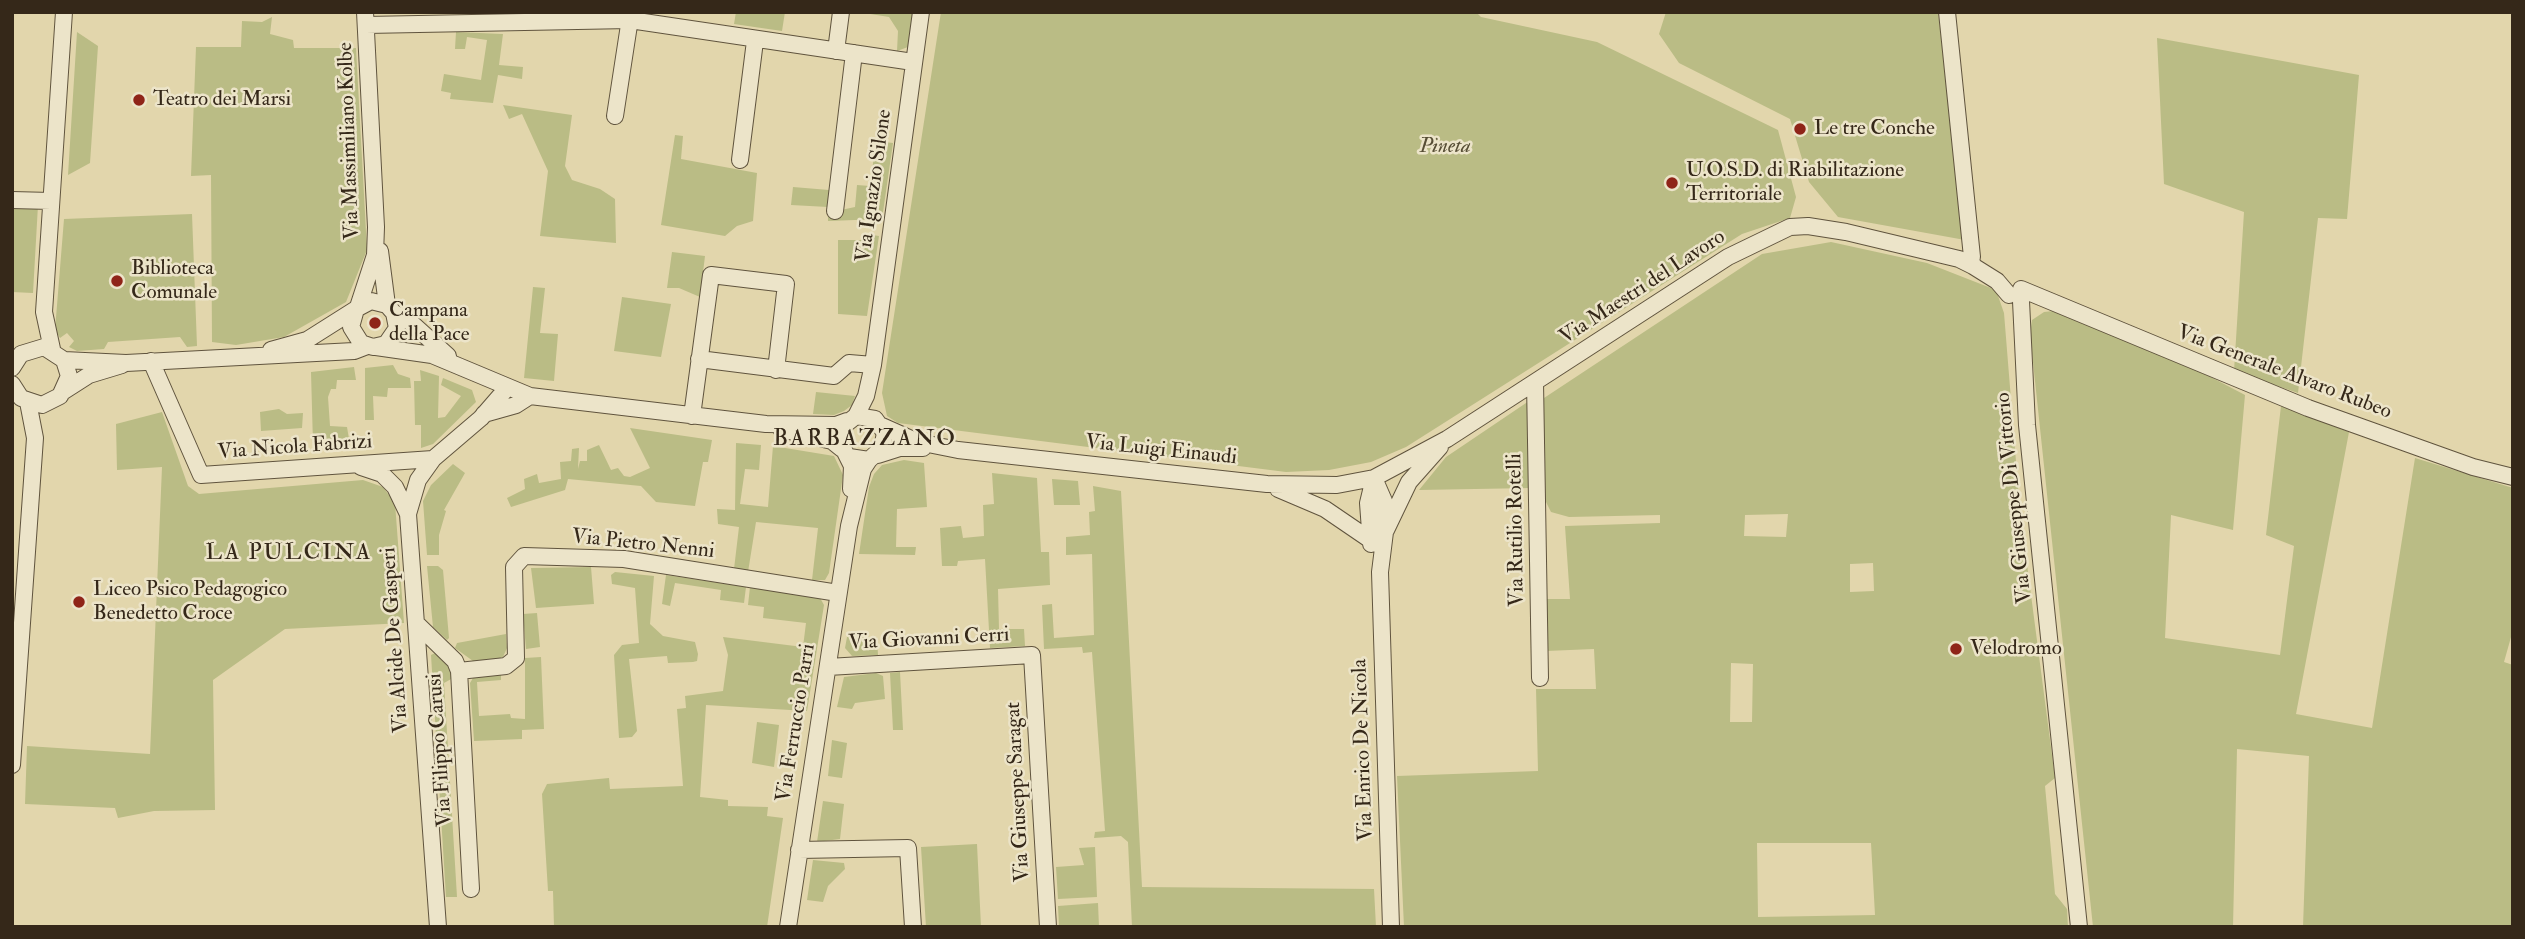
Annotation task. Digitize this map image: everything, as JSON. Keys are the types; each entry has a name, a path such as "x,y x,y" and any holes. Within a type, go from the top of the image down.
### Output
{"street":[{"path":"12,368 28,349 44,316 64,12"},
{"path":"836,51 841,12"},
{"name":"Via Ignazio Silone","path":"851,418 866,396 873,365 921,12"},
{"path":"1947,12 1974,258"},
{"path":"365,19 630,16 755,41 913,62"},
{"path":"615,116 630,16"},
{"name":"Via Massimiliano Kolbe","path":"357,308 375,255 376,227 365,19"},
{"path":"740,160 755,41"},
{"path":"835,211 854,53"},
{"path":"12,200 51,201"},
{"path":"28,349 125,363 354,351 390,341 395,333 376,227"},
{"name":"Via Maestri del Lavoro","path":"1374,478 1447,439 1728,257 1790,227 1826,228 1974,258 2017,298"},
{"path":"692,416 711,275 786,284 776,370"},
{"name":"Via Generale Alvaro Rubeo","path":"2017,298 2044,298 2308,408 2473,467 2513,477"},
{"name":"Via Giuseppe Di Vittorio","path":"2017,298 2027,425 2079,927"},
{"path":"245,356 307,340 371,301 407,319 461,366"},
{"path":"357,308 351,321 352,334 371,347 432,355 530,396 766,424 836,425 851,418 878,423 885,441 873,457 846,453 832,441 803,436 766,424"},
{"path":"44,316 69,376 64,391"},
{"path":"699,359 834,376 849,363 873,365"},
{"name":"Via Nicola Fabrizi","path":"151,361 201,475 433,459"},
{"path":"12,765 35,438 49,403 89,375 125,363"},
{"name":"Via Ignazio Silone","path":"873,365 878,423"},
{"path":"477,374 484,387 484,414 516,405 530,396"},
{"name":"Via Rutilio Rotelli","path":"1535,382 1540,678"},
{"name":"Via Alcide De Gasperi","path":"438,927 408,514 418,480 433,459 484,414 507,388"},
{"path":"18,394 49,403"},
{"path":"18,394 35,438"},
{"path":"846,453 839,434 851,418"},
{"name":"Via Luigi Einaudi","path":"878,423 918,442 944,447 1266,484 1337,485 1374,478"},
{"path":"1385,532 1409,482 1447,439"},
{"name":"Via Luigi Einaudi","path":"873,457 900,448 944,447"},
{"name":"Via Ferruccio Parri","path":"846,453 852,466 849,526"},
{"name":"Via Ferruccio Parri","path":"788,927 849,526 863,469 873,457"},
{"path":"355,465 382,474 395,486 408,514"},
{"path":"1374,478 1384,501 1385,532 1380,572"},
{"path":"1374,478 1368,503 1369,539 1380,572"},
{"path":"1266,484 1325,509 1369,539"},
{"name":"Via Pietro Nenni","path":"459,671 506,666 516,658 514,567 524,556 624,559 838,593"},
{"name":"Via Enrico De Nicola","path":"1380,572 1391,927"},
{"name":"Via Filippo Carusi","path":"417,624 456,660 459,671 471,889"},
{"name":"Via Giovanni Cerri","path":"828,667 1032,655"},
{"name":"Via Giuseppe Saragat","path":"1032,655 1048,927"},
{"path":"799,850 908,848 912,927"}],"green space":[{"path":"736,12 785,12 782,31 734,24"},
{"path":"858,12 913,12 908,47 897,51 898,31 889,17"},
{"name":"Pineta","path":"941,12 1476,12 1481,17 1597,42 1778,130 1796,197 1790,218 1742,234 1406,447 1371,462 1329,470 1286,472 898,423 887,416 882,393"},
{"path":"1666,12 1938,12 1965,240 1838,217 1809,182 1790,119 1679,63 1659,34"},
{"path":"272,17 270,34 293,40 294,48 356,48 367,250 346,302 284,337 236,345 212,342 211,175 191,176 196,47 241,47 242,21 262,22"},
{"path":"77,32 98,46 90,163 68,175"},
{"path":"456,32 503,34 499,65 523,67 522,79 498,75 493,103 450,99 451,93 441,91 444,74 481,80 487,40 467,37 465,49 455,49"},
{"path":"2157,38 2359,75 2347,219 2318,218 2298,393 2234,371 2244,212 2164,184"},
{"path":"503,105 572,115 565,166 572,180 600,189 615,199 616,243 540,236 548,171 522,114 509,119"},
{"path":"675,135 683,136 681,159 757,173 753,221 737,226 725,236 661,225"},
{"path":"876,141 893,143 882,219 828,221 828,217 840,218 841,210 855,207 857,185 870,186"},
{"path":"793,187 829,190 828,207 791,205"},
{"path":"12,204 38,205 33,293 12,292"},
{"path":"192,214 197,346 187,347 180,337 108,342 104,349 77,351 69,347 74,341 67,333 60,338 55,330 64,219"},
{"path":"872,235 879,236 867,316 838,314 838,240 863,240"},
{"path":"1831,242 1927,263 1996,290 2004,313 2020,511 2055,778 2045,786 2055,894 2067,909 2068,927 1404,927 1397,776 1538,771 1536,689 1596,689 1594,649 1546,651 1546,599 1570,599 1565,526 1660,523 1660,515 1569,517 1551,512 1542,494 1541,400 1762,254","holes":["1788,514 1786,537 1744,536 1745,515","1873,563 1874,591 1850,592 1850,564","1731,663 1753,664 1752,722 1730,722","1757,843 1871,843 1875,915 1758,917"]},
{"path":"672,252 705,256 700,297 679,288 667,288"},
{"path":"533,287 545,288 540,333 558,334 554,381 524,378"},
{"path":"622,297 671,304 661,357 614,351"},
{"path":"2062,310 2186,364 2245,395 2233,530 2171,515 2165,638 2280,655 2294,546 2266,535 2281,406 2349,432 2296,714 2372,728 2415,458 2513,488 2513,630 2504,662 2513,665 2513,927 2303,927 2309,756 2237,749 2233,927 2093,927 2030,334 2032,320 2044,312"},
{"path":"393,365 398,374 410,378 411,388 388,388 387,397 373,396 374,420 365,420 365,368"},
{"path":"354,367 356,380 337,380 336,389 331,389 328,397 330,426 347,427 350,445 313,444 311,372"},
{"path":"420,370 439,376 438,418 445,417 461,396 441,385 443,378 472,390 476,402 433,444 421,448 421,425 415,425 414,381 421,381"},
{"path":"816,392 855,396 852,405 844,411 834,415 813,414"},
{"path":"1529,401 1531,488 1419,490 1446,457"},
{"path":"279,409 287,414 303,413 302,428 261,431 260,412"},
{"path":"162,412 188,486 199,494 363,480 383,487 395,503 404,623 285,629 213,680 215,810 154,811 118,818 115,808 25,804 27,746 150,754 162,467 117,470 116,424"},
{"path":"630,428 712,440 708,462 703,462 695,506 656,502 641,486 568,479 565,490 511,507 507,498 525,489 524,479 537,474 539,483 561,479 560,462 571,461 572,449 579,448 578,469 580,461 587,461 587,450 599,445 611,470 618,468 624,476 630,477 650,468"},
{"path":"736,443 761,445 759,470 745,469 740,504 768,507 773,446 834,456 843,475 829,573 825,580 812,580 818,528 756,522 748,572 734,569 739,527 718,524 717,509 735,510"},
{"path":"904,460 924,463 927,507 897,509 896,547 916,547 915,555 859,554 869,487 874,474 882,465"},
{"path":"453,464 465,473 444,510 446,511 439,535 439,555 427,555 423,501 431,485"},
{"path":"992,473 1037,478 1041,552 1049,552 1050,585 998,589 999,629 1024,629 1025,646 990,648 985,559 958,561 957,566 942,566 940,528 961,526 963,538 984,536 983,505 994,504"},
{"path":"1052,479 1078,481 1080,505 1054,505"},
{"path":"1093,486 1121,491 1142,887 1374,889 1376,927 1132,927 1128,842 1121,836 1094,838 1095,832 1105,831 1092,652 1083,653 1082,647 1044,649 1042,605 1052,604 1054,638 1094,635 1092,554 1066,555 1066,537 1090,535 1089,512 1095,511"},
{"path":"427,566 438,566 443,570 449,638 447,640 433,627"},
{"path":"591,567 594,604 536,608 531,568"},
{"path":"615,572 654,576 650,624 663,636 695,642 698,654 697,661 693,662 668,663 667,656 629,659 637,731 632,737 619,738 614,655 622,645 639,643 635,588 612,584 611,575"},
{"path":"666,575 746,587 744,603 720,600 721,590 675,583 670,606 662,604"},
{"path":"750,587 819,596 824,605 807,711 706,705 700,797 728,800 728,806 768,807 767,816 783,818 767,927 554,927 553,891 548,891 542,794 547,784 609,778 610,789 683,786 677,709 686,708 685,696 723,691 728,655 723,637 803,647 806,623 763,618 764,607 748,605"},
{"path":"537,613 540,647 526,649 523,614"},
{"path":"506,634 507,648 503,657 493,661 473,661 455,648 457,643"},
{"path":"847,637 877,637 878,655 852,656 845,648"},
{"path":"435,653 451,667 453,678 444,683 457,897 446,897 431,655"},
{"path":"541,657 544,729 522,730 522,739 474,741 470,683 473,678 501,673 501,680 477,682 479,716 510,714 511,718 525,719 525,658"},
{"path":"900,672 903,730 893,730 890,673"},
{"path":"876,673 883,676 885,699 855,703 852,709 837,707 844,677"},
{"path":"757,722 779,725 774,767 752,763"},
{"path":"832,740 847,743 842,778 828,776"},
{"path":"823,801 844,804 840,839 817,842"},
{"path":"977,844 981,927 926,927 921,847"},
{"path":"1095,847 1097,897 1058,899 1056,867 1084,865 1079,848"},
{"path":"813,860 844,863 845,869 828,886 823,902 807,900"},
{"path":"1098,903 1099,927 1059,927 1058,906"}],"place":[{"name":"Teatro dei Marsi","path":"139,100"},
{"name":"Le tre Conche","path":"1800,129"},
{"name":"U.O.S.D. di Riabilitazione Territoriale","path":"1672,183"},
{"name":"Biblioteca Comunale","path":"117,281"},
{"name":"Campana della Pace","path":"375,323"},
{"name":"Liceo Psico Pedagogico Benedetto Croce","path":"79,602"},
{"name":"Velodromo","path":"1956,649"}],"district":[{"name":"BARBAZZANO","path":"865,440"},
{"name":"LA PULCINA","path":"289,554"}]}
